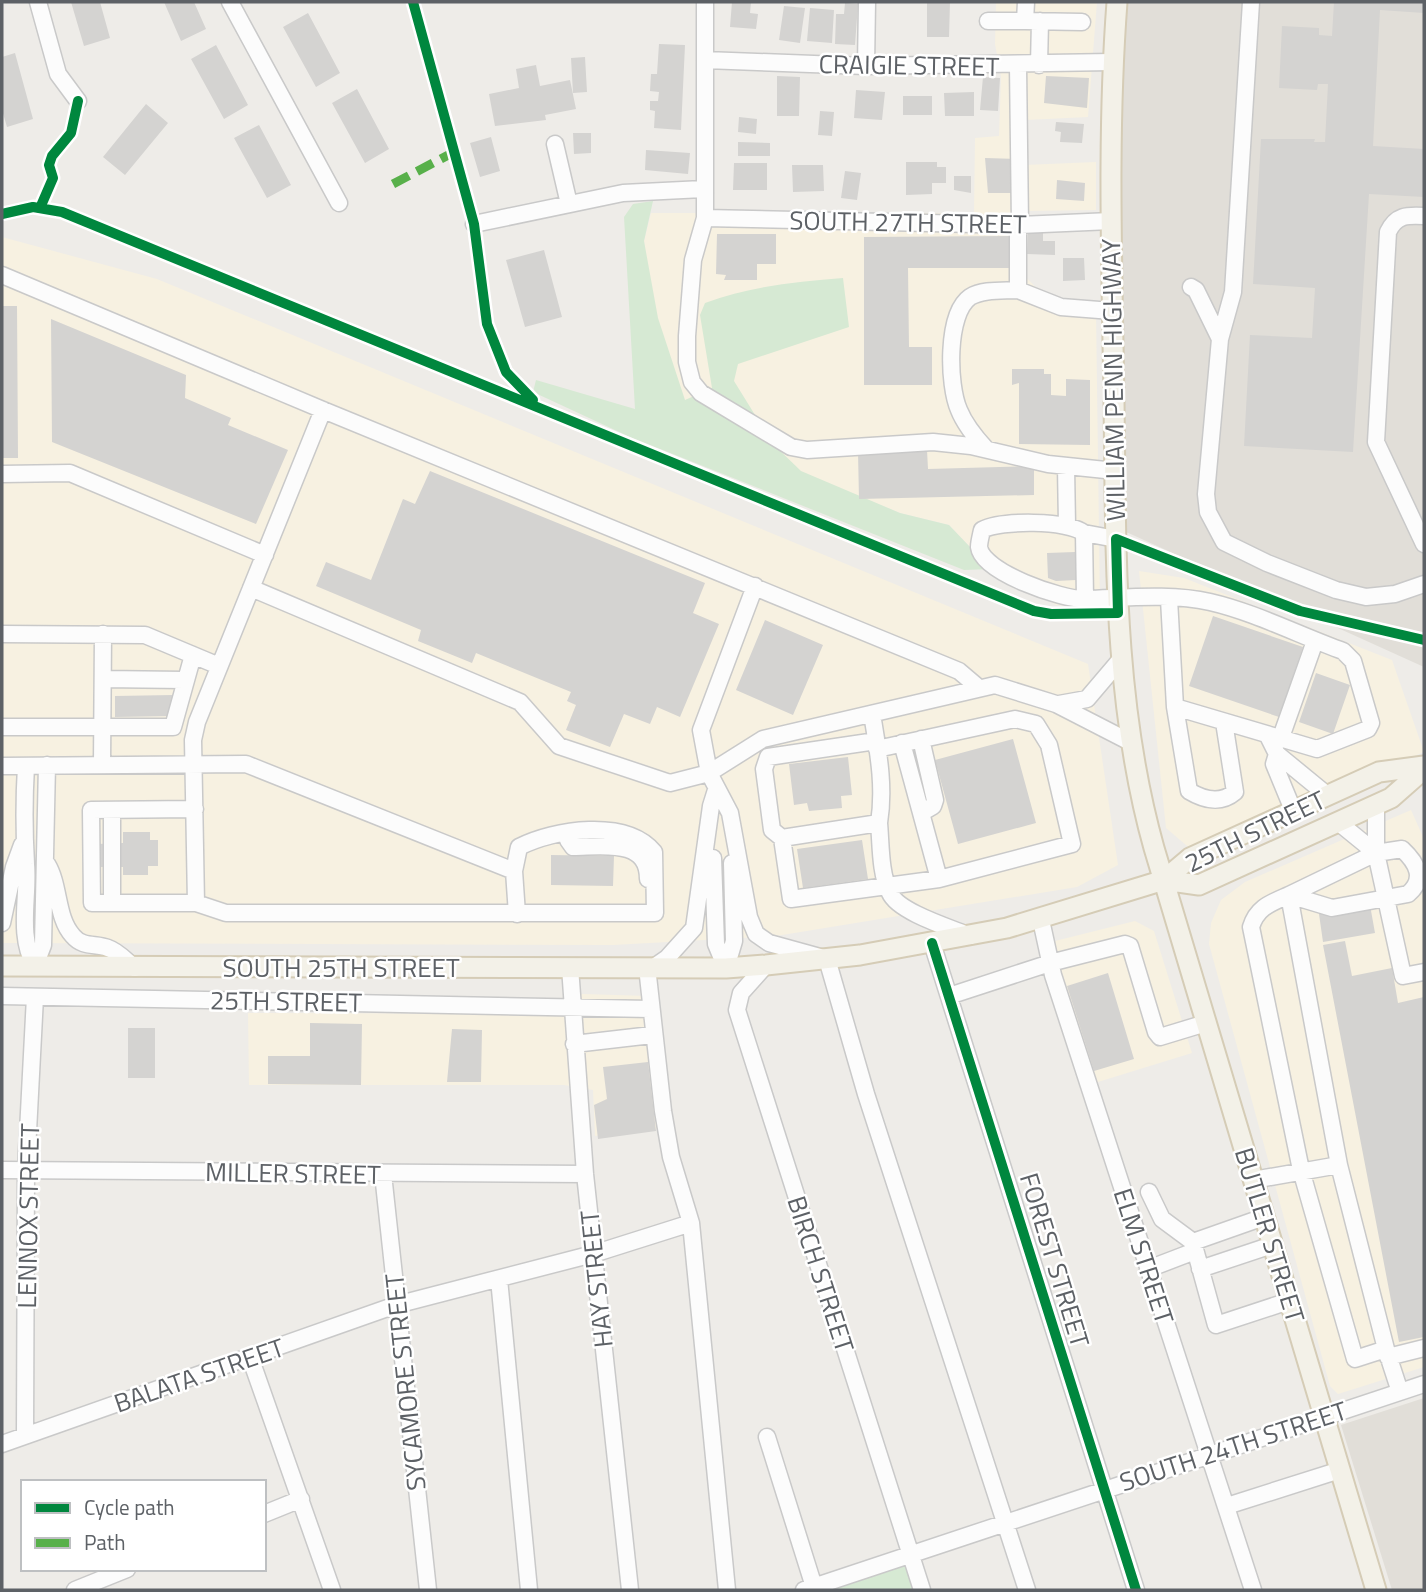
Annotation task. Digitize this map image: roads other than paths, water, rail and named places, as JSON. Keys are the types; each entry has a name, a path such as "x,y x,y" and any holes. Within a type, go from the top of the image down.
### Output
{"main road":[{"name":"WILLIAM PENN HIGHWAY","path":"1117,2 1112,62 1111,221 1117,598 1130,742 1142,806 1164,880"},
{"name":"25TH STREET","path":"1164,880 1190,858 1379,772 1424,768"},
{"name":"25TH STREET","path":"1164,880 1199,884 1391,798 1424,768"},
{"name":"SOUTH 25TH STREET","path":"35,966 726,968 766,965 827,959 970,936 1041,920 1164,880"},
{"name":"BUTLER STREET","path":"1164,880 1376,1590"},
{"path":"2,966 35,966"}],"street":[{"path":"38,2 58,74 78,102"},
{"path":"230,2 340,203"},
{"path":"705,2 705,218 693,260 687,336 687,362 692,382 701,393 791,447 807,450 933,442 986,449 1066,467 1115,471"},
{"path":"866,66 867,2"},
{"path":"1026,2 1039,65"},
{"path":"1251,2 1233,292 1220,339 1206,494 1208,512 1224,542 1267,563 1355,595 1376,597 1424,584"},
{"path":"988,21 1082,22"},
{"name":"CRAIGIE STREET","path":"705,60 866,66 1018,66 1112,62"},
{"path":"1018,66 1018,290"},
{"path":"555,144 569,204"},
{"path":"474,224 623,193 703,189"},
{"path":"1424,216 1402,216 1388,232 1376,442 1424,544"},
{"name":"SOUTH 27TH STREET","path":"705,218 1019,225 1111,221"},
{"path":"2,275 959,671 979,688"},
{"path":"1191,286 1196,290 1220,339"},
{"path":"986,449 971,432 958,408 951,375 958,310 971,296 1018,290 1061,307 1112,311"},
{"path":"196,903 194,765 197,722 323,410"},
{"path":"1066,467 1067,525"},
{"path":"2,474 70,473 265,555"},
{"path":"1116,539 1084,533 1067,525 993,524 982,530 979,548 986,560 1057,597 1169,599 1210,603 1343,651 1353,661 1371,723 1368,729 1317,749 1275,743 1175,706"},
{"path":"1084,533 1085,599"},
{"path":"755,586 701,730 709,773 730,813 750,917 756,934 769,943 827,959 866,1094 1027,1590"},
{"path":"251,588 520,702 559,746 670,783 709,773 763,739 979,688 1008,687 1056,704 1130,742"},
{"path":"1169,599 1175,706 1189,791 1207,799 1228,798 1234,792 1224,722"},
{"path":"2,634 145,635 219,666"},
{"path":"102,764 103,634"},
{"path":"1293,810 1274,764 1275,743 1315,640"},
{"path":"2,727 173,727 193,655"},
{"path":"1056,704 1075,704 1087,699 1121,659"},
{"path":"103,679 184,680"},
{"path":"872,714 884,795 878,823 887,885 898,903 970,936"},
{"path":"1015,719 1036,724 1049,745 1072,844 939,879 791,899 782,838 772,830 765,763 772,754 877,745 902,743 1015,719"},
{"path":"920,739 935,800 933,806 921,813"},
{"path":"902,743 939,879"},
{"path":"1275,743 1327,795"},
{"path":"2,766 246,764 514,871"},
{"path":"35,966 43,945 44,879 47,864 47,765"},
{"path":"26,766 22,845 26,863 26,948 35,966"},
{"path":"716,789 694,928 667,958 650,967 650,1009 671,1157 691,1223 727,1590"},
{"path":"1376,804 1376,853 1403,976 1424,972"},
{"path":"195,809 91,810 92,903 196,903 226,913 651,913"},
{"path":"726,968 734,942 730,813"},
{"path":"711,814 716,944 726,968"},
{"path":"1338,822 1376,853"},
{"path":"782,838 878,823"},
{"path":"568,833 568,841 573,847 619,847 636,851 648,871 651,913"},
{"path":"517,914 514,871 519,847 568,833 626,835 647,843 654,852 651,913"},
{"path":"2,923 14,867 22,845"},
{"path":"1289,895 1332,908 1408,894 1416,888 1420,875 1418,866 1402,849 1376,853 1289,895 1254,914 1251,927 1301,1170 1355,1359 1424,1348"},
{"path":"47,864 54,876 64,916 74,938 86,945 108,948 135,968"},
{"path":"1289,895 1339,1165 1387,1353 1400,1392"},
{"name":"ELM STREET","path":"1041,920 1050,963 1253,1590"},
{"name":"FOREST STREET","path":"932,943 1136,1590"},
{"path":"949,996 1050,963 1125,944 1130,946 1160,1037 1206,1023"},
{"name":"BIRCH STREET","path":"766,965 741,993 737,1010 922,1590"},
{"name":"HAY STREET","path":"570,967 585,1174 631,1590"},
{"name":"25TH STREET","path":"2,996 650,1009"},
{"name":"LENNOX STREET","path":"25,1435 26,1170 35,997"},
{"path":"574,1044 652,1035"},
{"path":"1253,1180 1339,1165"},
{"name":"MILLER STREET","path":"2,1170 585,1174"},
{"name":"SYCAMORE STREET","path":"383,1174 428,1590"},
{"path":"1149,1192 1162,1219 1194,1246 1216,1325 1289,1301"},
{"path":"1149,1269 1194,1246 1264,1217"},
{"name":"BALATA STREET","path":"2,1444 396,1305 593,1254 691,1223"},
{"path":"1200,1269 1272,1245"},
{"path":"499,1279 529,1590"},
{"path":"250,1357 332,1590"},
{"name":"SOUTH 24TH STREET","path":"811,1589 910,1553 1424,1384"},
{"path":"767,1437 811,1589"},
{"path":"1233,1504 1340,1470"},
{"path":"266,1513 301,1499"},
{"path":"75,1590 122,1571"}]}
